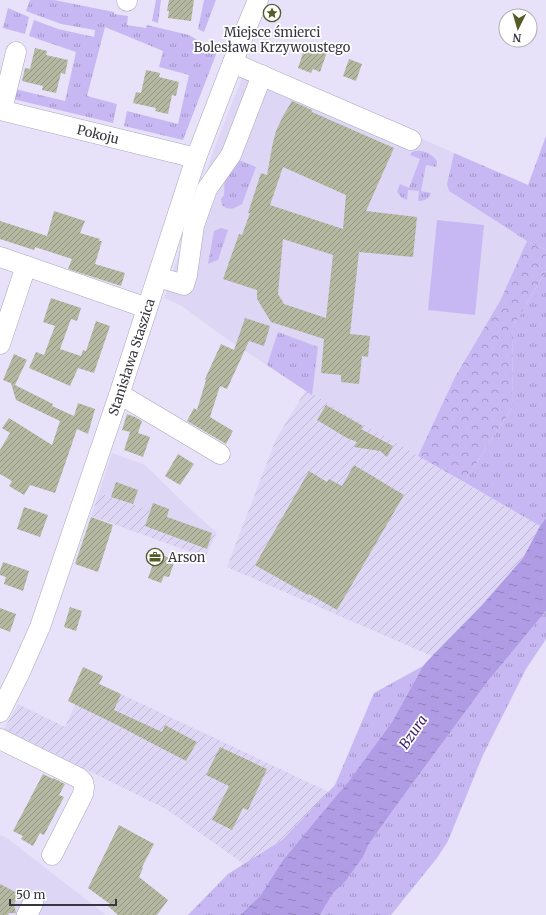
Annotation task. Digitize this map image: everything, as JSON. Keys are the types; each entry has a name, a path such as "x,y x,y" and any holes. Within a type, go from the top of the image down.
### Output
{"street":[{"name":"Stanisława Staszica","path":"0,712 40,627 158,277 196,158 258,0"},
{"path":"1,110 16,52"},
{"path":"233,63 411,140"},
{"path":"158,277 184,285 187,275 194,225 207,188 231,155 262,75"},
{"name":"Pokoju","path":"1,110 196,158"},
{"path":"0,257 147,308"},
{"path":"0,344 26,266"},
{"path":"118,395 126,398 220,454"},
{"path":"0,739 79,778 83,782 83,794 52,855"}],"shaded area":[{"path":"248,62 454,153 447,184 449,191 527,241 500,301 455,377 418,456 312,395 224,337 182,306 164,298 213,152"},
{"path":"306,390 540,526 523,558 482,605 432,656 227,567 276,439"},
{"path":"112,453 145,465 217,533 216,535 99,493"},
{"path":"99,493 216,535 205,557 91,516"},
{"path":"87,678 329,792 282,840 244,864 166,809 4,729 18,704 65,727"},
{"path":"0,835 7,838 106,915 0,915"}],"green space":[{"path":"30,0 54,0 114,12 114,14 128,16 127,25 146,28 147,25 189,35 217,52 183,140 124,126 127,111 178,124 189,75 159,67 163,51 105,27 87,96 117,104 113,123 13,99 15,89 65,101 76,52 29,36 34,20 58,29 94,37 95,30 61,24 26,11"},
{"path":"156,0 161,0 158,23 152,21"},
{"path":"204,0 216,0 204,32 198,29"},
{"path":"8,8 29,17 25,34 3,28"},
{"path":"546,136 546,250 527,241 449,191 447,184 454,153 528,185"},
{"path":"415,151 428,153 437,161 436,167 426,165 421,191 431,193 428,198 420,201 418,201 419,191 408,190 407,200 402,198 397,192 400,184 409,188 420,159 410,155"},
{"path":"234,158 256,167 242,204 230,209 222,205 221,199 224,195 225,171"},
{"path":"437,220 484,225 475,315 428,310"},
{"path":"221,228 228,230 218,260 208,264 214,231"},
{"path":"527,241 546,250 546,271 513,327 512,408 464,482 418,456 455,377 500,301"},
{"path":"546,271 546,518 540,526 464,482 512,408 513,327"},
{"path":"278,332 318,347 312,395 267,365"},
{"path":"546,611 546,639 526,669 483,755 448,841 437,858 391,915 320,915 333,893 345,882 363,857 369,844 396,806 488,681"},
{"path":"423,666 392,722 349,782 283,860 260,896 240,915 188,915 228,874 282,840 335,785 374,693"}],"water":[{"name":"Bzura","path":"546,518 546,611 488,681 396,806 369,844 363,857 345,882 333,893 320,915 240,915 260,896 283,860 349,781 392,722 423,666 482,605 523,558 540,526"}],"building":[{"path":"169,0 194,0 191,21 168,18 169,11 167,11"},
{"path":"306,44 327,52 320,72 313,69 311,73 298,68"},
{"path":"35,48 47,51 46,55 68,60 65,74 61,73 56,93 42,90 43,86 22,81 25,68 30,69"},
{"path":"349,59 362,64 356,81 343,76"},
{"path":"146,70 160,73 159,77 179,82 176,96 172,95 168,114 155,111 156,108 133,103 136,92 141,93"},
{"path":"292,101 312,110 312,112 394,148 366,211 417,217 413,257 359,252 350,334 370,336 368,357 362,356 359,384 341,382 341,375 321,373 324,339 271,322 257,299 257,290 223,279 239,234 242,235 250,213 248,213 261,173 267,175 276,131","holes":["283,167 346,195 343,229 270,205","283,239 333,255 326,318 284,304 278,294"]},
{"path":"54,211 85,221 80,233 102,241 95,264 125,273 121,286 68,269 72,259 35,247 34,250 0,239 0,221 47,236"},
{"path":"51,298 81,308 77,321 71,319 60,349 81,356 83,350 86,351 96,321 110,326 94,373 78,368 70,386 29,368 36,352 44,355 55,326 43,322"},
{"path":"245,318 270,326 264,346 249,341 227,389 220,386 210,417 233,431 226,444 187,421 194,408 197,410 206,380 205,379 221,344 234,350"},
{"path":"14,354 27,360 15,385 3,380"},
{"path":"11,383 53,404 52,406 74,416 78,403 95,409 88,434 77,429 55,493 30,485 24,495 9,486 12,481 0,474 0,450 10,433 2,428 9,418 52,445 60,421 16,400"},
{"path":"326,405 363,426 361,429 393,446 387,457 380,451 354,447 357,442 347,438 317,420"},
{"path":"127,414 142,421 138,433 150,437 143,457 124,450 130,432 122,430"},
{"path":"178,454 194,464 180,485 165,476"},
{"path":"354,465 404,495 337,610 255,565 309,471 327,482 329,479 342,486"},
{"path":"116,482 138,490 133,504 111,497"},
{"path":"153,503 169,509 167,517 212,533 207,549 145,526"},
{"path":"24,507 48,515 40,537 17,529"},
{"path":"91,517 113,525 98,572 75,564"},
{"path":"157,553 175,560 169,577 164,576 161,583 148,578"},
{"path":"3,562 29,571 23,591 4,584 6,577 0,575"},
{"path":"70,607 82,611 76,631 64,627"},
{"path":"0,608 16,614 10,632 0,628"},
{"path":"83,667 103,676 99,684 121,694 114,710 162,732 165,725 197,742 186,761 68,701"},
{"path":"220,747 267,769 248,810 243,808 232,830 212,820 229,786 206,775"},
{"path":"43,774 65,784 59,795 64,797 44,835 40,833 33,846 21,839 23,836 13,831"},
{"path":"119,825 154,844 142,867 143,868 139,877 168,900 157,915 118,915 108,906 110,904 88,888"},
{"path":"0,884 19,894 14,904 16,913 0,915"}],"place":[{"name":"Miejsce śmierci Bolesława Krzywoustego","path":"272,13"},
{"name":"Arson","path":"155,557"}]}
